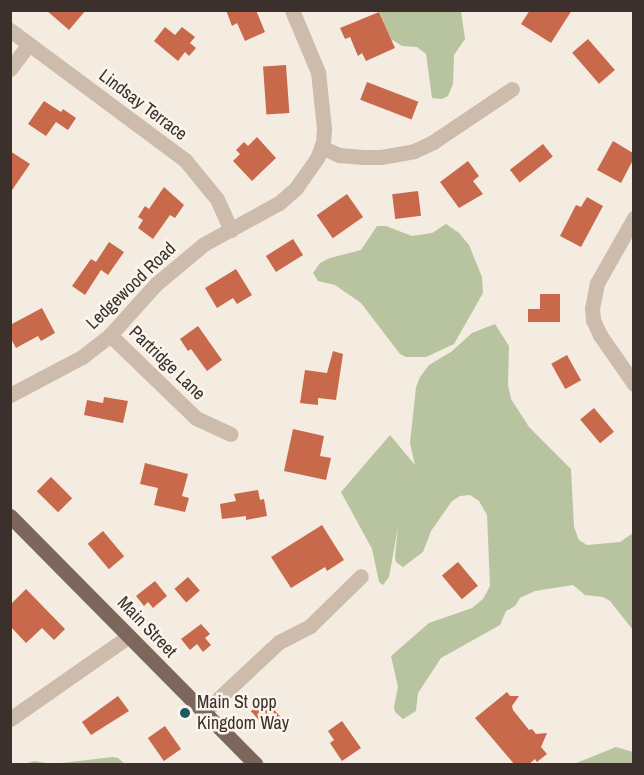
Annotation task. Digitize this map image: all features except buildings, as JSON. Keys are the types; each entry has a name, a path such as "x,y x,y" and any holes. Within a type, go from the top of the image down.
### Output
{"main road":[{"name":"Main Street","path":"10,516 255,765"}],"street":[{"name":"Ledgewood Road","path":"10,395 82,357 110,335 164,277 204,244 279,203 296,188 321,147 324,121 318,72 292,10"},
{"name":"Lindsay Terrace","path":"10,30 185,160 217,199 231,230"},
{"path":"10,69 29,44"},
{"path":"321,147 339,155 363,157 381,157 414,151 433,142 513,89"},
{"path":"633,218 597,283 592,308 593,321 600,335 633,384"},
{"name":"Partridge Lane","path":"110,335 196,417 230,434"},
{"path":"203,713 279,642 310,626 361,576"},
{"path":"10,719 129,636"}],"green space":[{"path":"379,11 461,11 465,39 454,55 453,84 448,96 442,99 432,98 426,54 417,47 402,46 391,39"},
{"path":"446,224 459,233 469,245 482,277 483,293 454,344 426,357 406,357 400,354 361,303 335,285 318,281 313,273 320,263 330,258 361,250 377,226 386,226 412,236 432,233"},
{"path":"495,324 509,346 508,385 511,399 529,427 571,469 574,527 579,540 587,545 620,542 633,533 633,630 610,601 603,597 585,595 573,585 535,591 520,598 515,606 506,611 500,625 441,658 418,693 416,711 403,719 395,712 394,707 398,687 391,656 429,623 472,608 483,599 490,586 487,515 479,501 470,495 460,496 452,501 431,531 423,552 403,567 396,562 395,557 398,527 389,577 383,585 379,582 372,549 341,492 390,435 415,465 410,443 416,387 420,377 429,365 451,352 472,333"},
{"path":"616,747 633,752 633,764 574,764"},
{"path":"113,757 125,764 53,764"},
{"path":"34,761 53,764 23,764"}],"place":[{"name":"Main St opp Kingdom Way","path":"185,713"}]}
